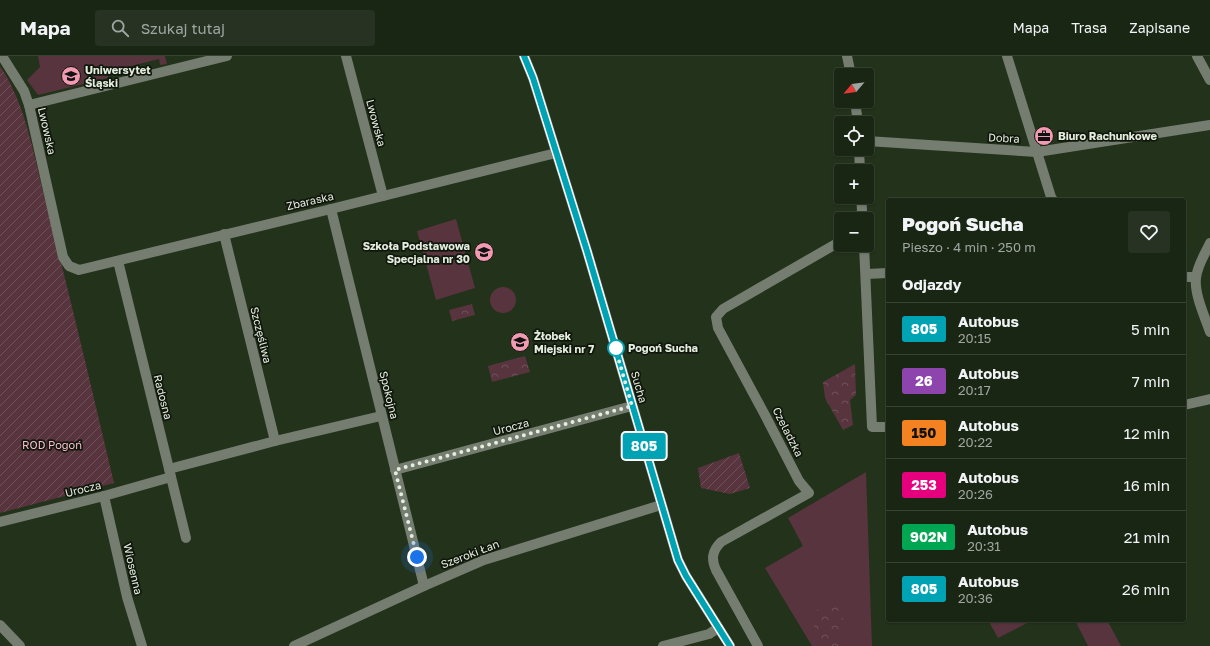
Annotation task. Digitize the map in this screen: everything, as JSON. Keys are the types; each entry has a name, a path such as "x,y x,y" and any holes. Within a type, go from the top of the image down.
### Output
{"street":[{"path":"2,56 24,91 29,105"},
{"name":"Lwowska","path":"69,266 64,257 29,105 227,56"},
{"name":"Lwowska","path":"346,56 383,196"},
{"name":"Sucha","path":"524,56 533,78 556,153 678,560 686,576 730,646"},
{"path":"847,56 850,68"},
{"path":"1007,56 1052,198"},
{"path":"1197,56 1210,80"},
{"name":"Dobra","path":"874,141 1037,152 1210,125"},
{"name":"Zbaraska","path":"69,266 79,270 118,261 556,153"},
{"name":"Spokojna","path":"331,209 424,586"},
{"name":"Szczęśliwa","path":"224,234 275,441"},
{"path":"1210,243 1196,277 1196,289 1210,332"},
{"name":"Czeladzka","path":"758,646 716,570 713,562 715,548 721,542 809,494 799,481 718,328 716,317 722,309 834,245"},
{"path":"864,252 872,427 886,427"},
{"name":"Radosna","path":"118,261 186,538"},
{"path":"866,274 886,273"},
{"path":"1186,277 1196,277"},
{"path":"1186,405 1210,399"},
{"name":"Urocza","path":"395,470 632,406"},
{"name":"Urocza","path":"0,522 104,496 170,473 275,441 381,416"},
{"name":"Wiosenna","path":"104,496 127,597 142,646"},
{"name":"Szeroki Łan","path":"294,646 484,560 661,505"},
{"path":"0,625 20,646"},
{"path":"663,646 709,634 718,628"}],"green space":[{"name":"Uniwersytet Śląski","path":"38,56 165,56 167,64 160,65 159,59 107,72 108,78 38,95 27,80 40,67"},
{"name":"ROD Pogoń","path":"0,66 17,98 29,133 114,483 0,513"},
{"path":"456,219 475,288 436,300 417,231"},
{"path":"503,287 512,291 516,300 512,309 503,313 494,309 490,300 494,291"},
{"path":"472,304 475,315 452,321 449,310"},
{"path":"525,356 530,372 492,382 488,366"},
{"path":"855,364 856,395 850,400 853,425 843,430 825,398 823,382"},
{"path":"739,453 750,488 730,494 701,488 698,468"},
{"path":"866,472 872,646 812,646 765,568 803,546 788,518"},
{"path":"834,601 845,623 839,646 826,646 810,617 812,613"},
{"path":"989,622 1029,622 998,638"},
{"path":"1076,622 1108,622 1121,646 1088,646"}],"bus line":[{"name":"805","path":"524,56 533,78 587,251 678,560 686,576 730,646"}],"place":[{"name":"Uniwersytet Śląski","path":"71,76"},
{"name":"Biuro Rachunkowe","path":"1044,136"},
{"name":"Szkoła Podstawowa Specjalna nr 30","path":"484,252"},
{"name":"Żłobek Miejski nr 7","path":"520,342"},
{"name":"Pogoń Sucha","path":"616,348"}],"route":[{"path":"417,557 395,470 632,406 615,347 616,348"}]}
